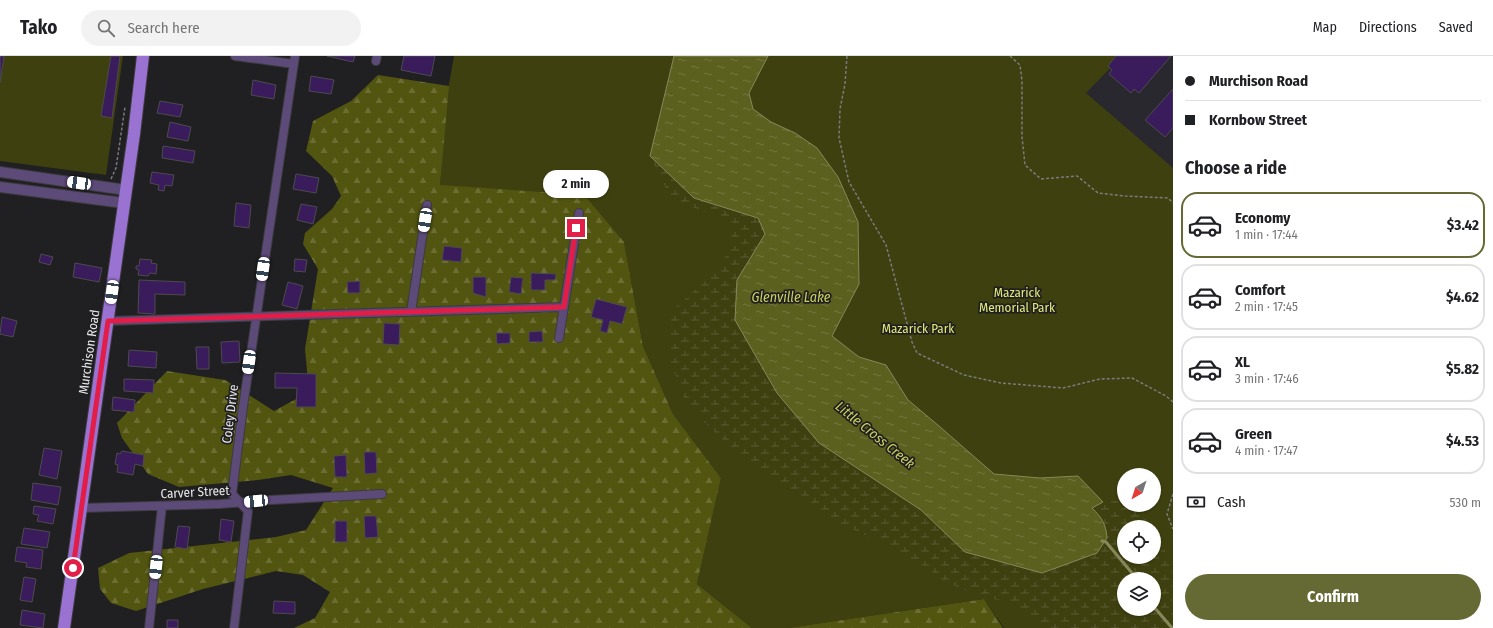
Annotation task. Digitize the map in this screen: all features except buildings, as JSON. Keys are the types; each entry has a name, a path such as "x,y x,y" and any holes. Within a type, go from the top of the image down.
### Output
{"main road":[{"name":"Murchison Road","path":"64,628 108,321 143,56"}],"street":[{"path":"235,56 294,60"},
{"name":"Coley Drive","path":"234,628 248,511 232,494 256,316 294,60"},
{"path":"0,172 126,190"},
{"path":"0,187 124,203"},
{"path":"410,312 427,205"},
{"path":"560,338 579,213"},
{"path":"108,321 564,307"},
{"name":"Carver Street","path":"81,508 220,504 382,494"},
{"path":"149,628 162,506"}],"path":[{"path":"847,56 838,138 849,182 886,244 912,342 917,353 964,375 1001,383 1063,388 1100,378 1132,378 1166,396 1173,402"},
{"path":"1010,56 1020,65 1022,81 1022,137 1025,165 1041,179 1077,176 1098,193 1168,198 1173,203"},
{"path":"111,179 116,168 126,101"},
{"path":"1173,494 1167,514 1173,529"}],"shaded area":[{"path":"1075,56 1173,56 1173,178 1109,169"}],"green space":[{"path":"0,56 123,56 106,175 0,161"},
{"name":"Mazarick Park","path":"454,56 1122,56 1086,93 1173,168 1173,628 1004,628 984,599 788,628 752,628 697,584 721,478 673,414 643,346 624,242 440,185 447,95"},
{"path":"378,75 449,86 440,185 584,195 624,242 643,346 673,414 721,478 697,584 752,628 294,628 315,618 330,592 303,575 276,571 203,589 136,611 111,603 100,589 98,568 129,553 276,537 306,530 333,488 291,475 258,480 179,487 148,474 122,438 117,423 167,371 225,380 274,411 309,392 305,349 318,269 303,244 305,233 332,209 341,196 332,176 306,151 313,121 351,101"},
{"path":"650,156 694,198 758,218 765,234 737,280 819,443 921,510 965,552 1097,553 1107,538 1103,521 1092,508 1104,503 1116,501 1117,512 1142,512 1150,520 1117,520 1117,564 1161,564 1161,539 1172,572 1173,628 1050,628 1010,603 974,594 944,581 931,571 874,539 821,515 754,469 686,405 669,356 672,310 717,271 731,246 732,222 671,199"},
{"path":"984,599 1003,628 788,628"}],"water":[{"name":"Glenville Lake","path":"674,56 768,56 749,93 753,109 771,122 795,133 817,148 838,177 858,222 859,284 832,336 859,357 886,365 908,400 994,474 1040,478 1078,476 1103,502 1092,508 1103,522 1106,529 1107,538 1097,553 1042,573 965,552 921,510 819,443 777,393 735,320 737,280 765,234 758,218 694,198 650,156"}],"waterway":[{"name":"Little Cross Creek","path":"1102,541 1106,542 1131,572"},
{"name":"Little Cross Creek","path":"1161,615 1172,628"}],"route":[{"path":"73,568 108,321 564,307 576,228"}],"park label":[{"name":"Mazarick Memorial Park","path":"1017,300"}]}
